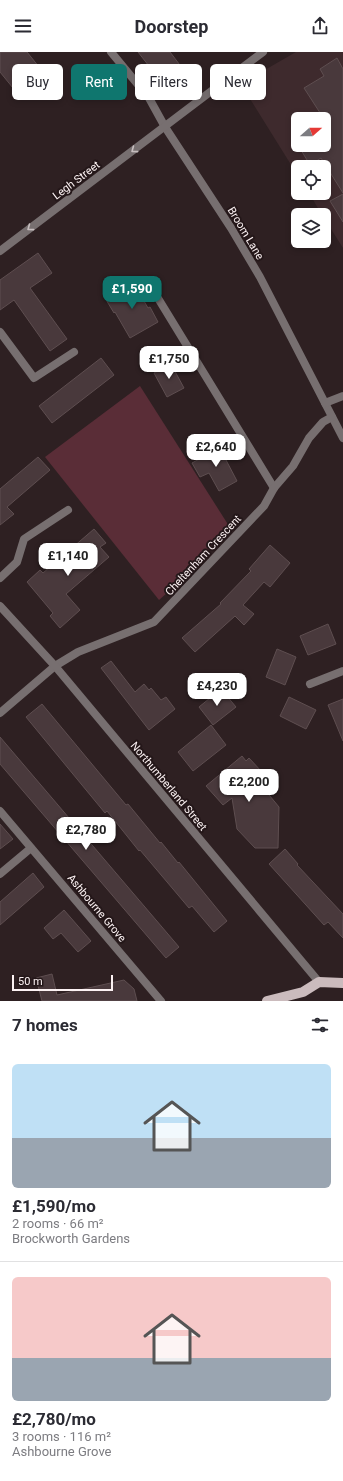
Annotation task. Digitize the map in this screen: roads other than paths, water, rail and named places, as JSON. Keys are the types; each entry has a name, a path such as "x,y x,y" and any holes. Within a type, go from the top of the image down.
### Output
{"main road":[{"path":"267,1001 303,992 319,982 343,983"}],"street":[{"name":"Broom Lane","path":"111,52 148,98 165,127 231,228 260,277 343,438"},
{"name":"Legh Street","path":"0,250 263,52"},
{"path":"153,290 274,488"},
{"path":"0,332 34,378 74,352"},
{"path":"326,403 343,396"},
{"name":"Cheltenham Crescent","path":"0,713 55,666 78,652 154,622 264,506 274,488 293,466 309,438 323,422 332,417"},
{"path":"0,578 17,562 24,539 68,510"},
{"name":"Northumberland Street","path":"0,606 55,666 319,982"},
{"path":"310,684 343,671"},
{"name":"Ashbourne Grove","path":"0,811 161,1001"},
{"path":"0,874 31,848"}]}
